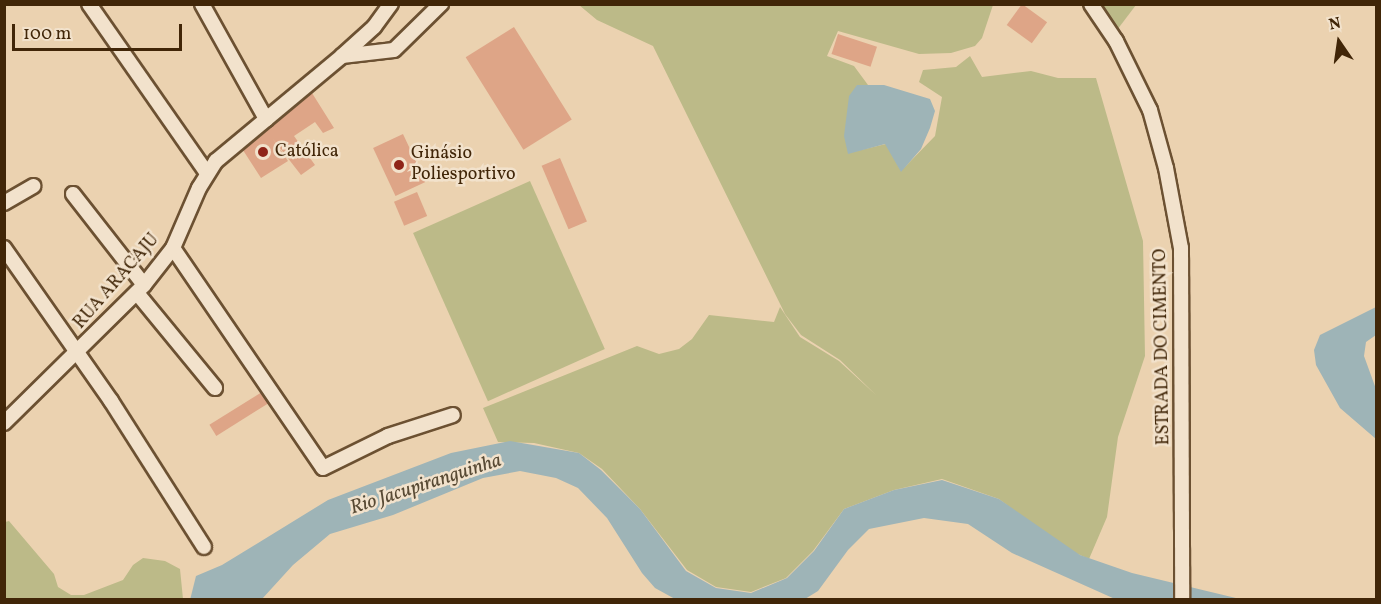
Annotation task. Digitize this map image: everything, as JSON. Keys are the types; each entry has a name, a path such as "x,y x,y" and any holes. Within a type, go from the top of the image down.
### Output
{"street":[{"path":"89,4 207,173"},
{"path":"202,4 266,118"},
{"name":"RUA ARACAJU","path":"4,423 78,353 140,289 173,248 207,173 237,141 342,56 374,27 391,4"},
{"path":"342,56 394,50 441,4"},
{"name":"ESTRADA DO CIMENTO","path":"1091,4 1116,41 1150,110 1171,191 1181,248 1182,600"},
{"path":"4,203 34,186"},
{"path":"74,194 140,289 215,388"},
{"path":"4,248 78,353 204,547"},
{"path":"173,248 322,468 379,440 453,415"}],"shaded area":[{"path":"579,5 993,5 982,38 975,46 951,53 919,54 838,31 827,56 854,66 868,85 857,85 848,153 886,144 901,171 935,136 942,97 919,82 923,70 956,67 970,56 982,77 1031,71 1058,78 1096,78 1143,241 1145,356 1118,437 1107,517 1089,559 1064,548 999,499 942,479 894,490 844,509 813,551 786,578 751,592 716,587 687,570 640,509 602,469 579,453 534,443 498,442 483,408 637,346 659,354 679,349 692,339 709,315 774,322 780,307 800,337 839,361 876,395 840,360 801,335 785,314 653,46 597,20"},
{"path":"1095,5 1136,5 1114,34"},
{"path":"530,181 605,349 488,401 413,233"},
{"path":"9,521 54,574 58,587 71,595 84,595 123,580 133,565 143,558 165,561 180,569 183,599 5,599 5,522"}],"water":[{"path":"857,85 884,85 930,99 935,111 930,128 921,149 901,172 885,144 848,154 844,136 849,96"},
{"path":"1376,307 1376,335 1366,342 1364,356 1376,389 1376,439 1340,408 1316,365 1314,350 1320,335"},
{"name":"Rio Jacupiranguinha","path":"510,441 579,453 601,470 640,509 686,571 716,588 751,593 787,578 814,551 844,509 894,490 942,480 999,499 1080,555 1132,573 1240,599 1115,599 1012,553 968,524 924,518 869,529 848,550 818,591 805,599 675,599 655,588 642,573 607,518 578,488 556,478 520,471 483,478 393,515 330,534 293,565 262,599 190,600 196,576 222,565 328,500 451,453"}],"building":[{"path":"1022,4 1047,22 1032,43 1007,25"},
{"path":"514,27 572,119 523,150 466,57"},
{"path":"838,34 877,47 871,67 832,54"},
{"path":"312,93 334,128 323,133 315,122 294,136 315,165 301,175 273,139 288,161 261,178 239,144"},
{"name":"Ginásio Poliesportivo","path":"403,134 425,182 395,196 373,148"},
{"path":"560,158 587,222 569,229 542,166"},
{"path":"417,192 427,216 404,226 394,202"},
{"path":"262,392 269,403 216,436 209,425"}],"place":[{"name":"Católica","path":"263,152"},
{"name":"Ginásio Poliesportivo","path":"399,165"}]}
